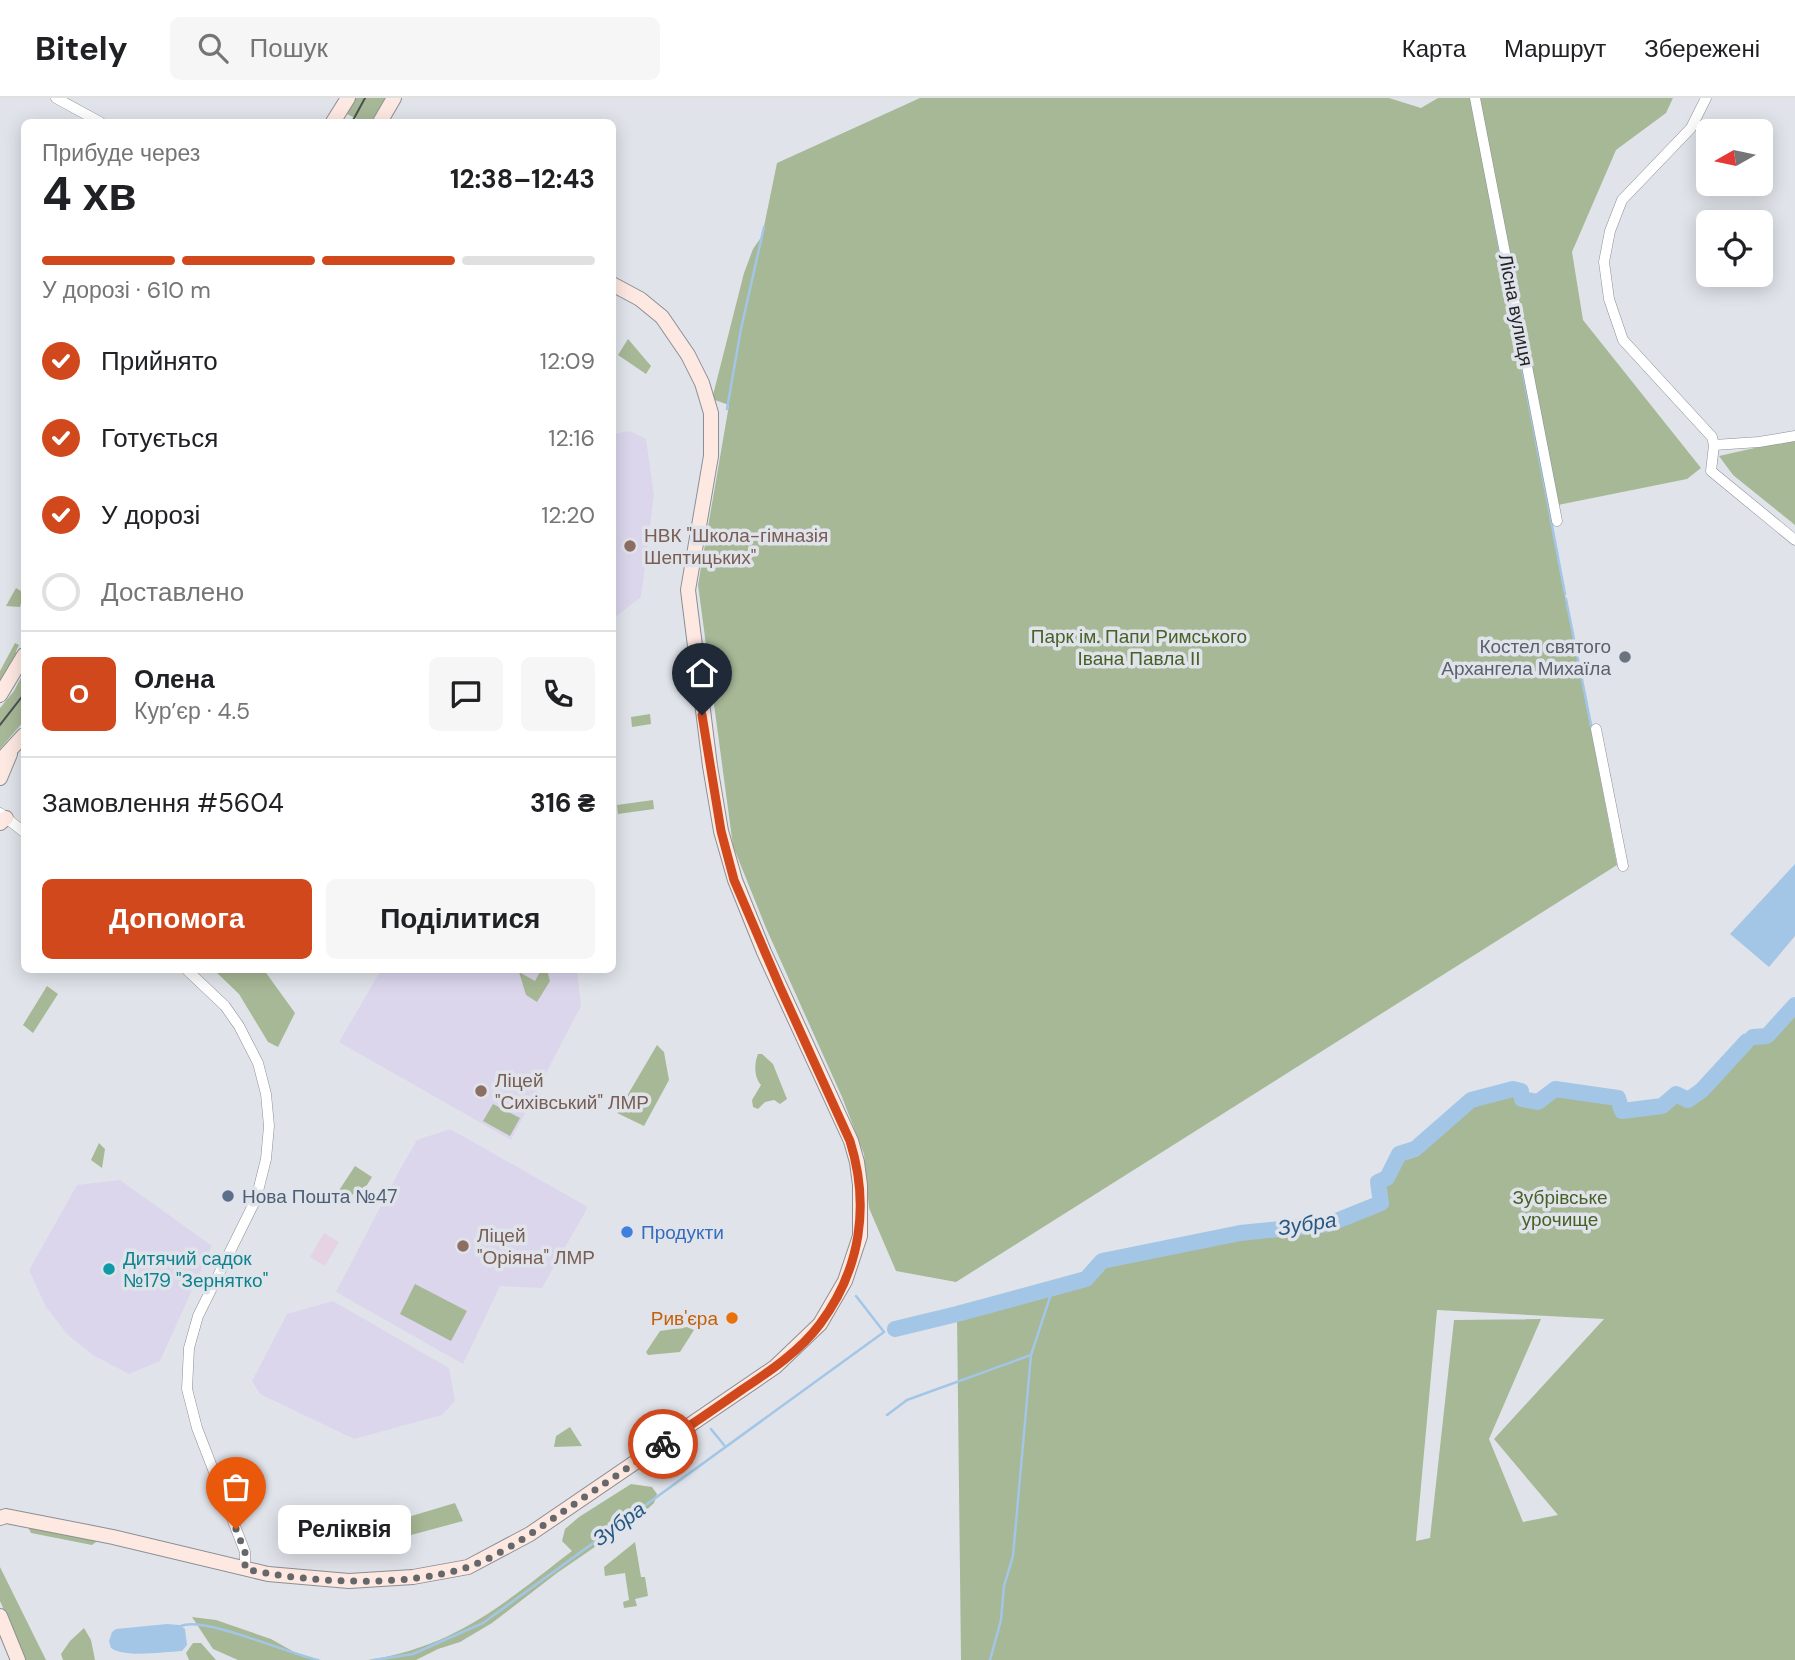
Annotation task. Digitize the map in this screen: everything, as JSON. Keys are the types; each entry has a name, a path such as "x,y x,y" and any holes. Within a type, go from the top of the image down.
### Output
{"street":[{"path":"56,98 94,119"},
{"path":"335,119 348,98"},
{"path":"382,119 394,98"},
{"name":"Лісна вулиця","path":"1475,98 1557,521"},
{"path":"1706,98 1691,128 1622,200 1610,230 1604,262 1609,299 1623,340 1712,437 1715,445 1712,472 1795,540"},
{"path":"0,1518 6,1516 74,1528 245,1569 295,1578 343,1581 390,1579 468,1567 501,1551 775,1367 820,1324 845,1281 860,1236 857,1163 850,1141 734,880 721,831 711,774 688,590 711,457 711,413 702,383 688,355 662,317 640,299 616,286"},
{"path":"1715,445 1795,436"},
{"path":"0,695 21,660"},
{"path":"1596,729 1623,866"},
{"path":"0,761 21,739"},
{"path":"0,778 11,751"},
{"path":"2,818 21,830"},
{"path":"190,973 225,1006 239,1026 258,1063 266,1094 266,1160 256,1199 198,1316 189,1348 187,1389 197,1428 245,1552 245,1569"},
{"path":"0,1616 18,1660"}],"shaded area":[{"name":"НВК \"Школа-гімназія Шептицьких\"","path":"630,431 646,439 654,495 641,597 616,617 616,433"},
{"name":"Ліцей \"Сихівський\" ЛМР","path":"379,973 577,973 581,1006 511,1140 339,1042"},
{"name":"Ліцей \"Оріяна\" ЛМР","path":"450,1129 588,1207 542,1288 500,1286 463,1364 336,1292 417,1140"},
{"path":"120,1180 212,1246 160,1361 129,1374 93,1355 67,1334 46,1307 29,1270 77,1185"},
{"path":"324,1233 339,1242 325,1266 310,1257"},
{"path":"333,1301 449,1368 455,1401 442,1415 354,1439 260,1394 252,1381 287,1314"}],"green space":[{"path":"356,98 385,98 373,119 357,119 347,114"},
{"name":"Парк ім. Папи Римського Івана Павла ІІ","path":"920,98 1389,98 1421,108 1438,98 1673,98 1666,113 1616,150 1572,252 1583,320 1701,468 1687,479 1548,507 1617,865 956,1282 896,1271 869,1208 864,1154 733,846 698,585 729,405 712,399 744,273 753,249 762,236 777,163"},
{"path":"628,339 651,366 646,374 618,355"},
{"path":"1795,439 1795,525 1733,475 1719,456"},
{"path":"16,588 21,591 20,607 6,606"},
{"path":"15,643 19,645 17,656 0,685 0,671"},
{"path":"21,678 21,724 0,749 0,708"},
{"path":"650,714 651,724 632,727 631,717"},
{"path":"653,800 654,809 618,814 617,805"},
{"path":"217,973 266,973 295,1013 278,1047 268,1042 239,994"},
{"path":"519,973 535,981 539,973 548,973 550,981 537,1002 526,995"},
{"path":"47,986 58,994 33,1033 23,1025"},
{"name":"Зубрівське урочище","path":"1795,1005 1795,1660 961,1660 957,1314 1086,1279 1102,1261 1240,1233 1329,1224 1381,1203 1378,1182 1387,1178 1399,1154 1415,1149 1471,1100 1513,1089 1521,1091 1523,1099 1538,1102 1555,1089 1618,1098 1622,1111 1662,1106 1676,1094 1688,1099 1703,1090 1747,1041 1753,1037 1767,1036","holes":["1437,1310 1604,1319 1494,1439 1558,1515 1523,1522 1489,1439 1541,1319 1454,1320 1430,1538 1416,1541"]},
{"path":"657,1045 664,1052 669,1080 644,1126 617,1113"},
{"path":"758,1054 762,1054 773,1064 787,1099 780,1104 774,1100 765,1102 758,1109 753,1107 752,1100 761,1085 755,1070"},
{"path":"493,1104 520,1118 510,1136 483,1121"},
{"path":"99,1143 105,1149 102,1168 91,1160"},
{"path":"355,1166 372,1177 367,1185 341,1202 334,1198"},
{"path":"415,1284 467,1311 451,1341 400,1314"},
{"path":"687,1327 694,1330 680,1352 648,1355 646,1352 660,1331"},
{"path":"570,1427 582,1446 554,1447 556,1436"},
{"path":"631,1484 652,1487 657,1494 654,1503 640,1516 557,1573 492,1623 460,1642 416,1660 368,1660 428,1645 501,1605 572,1551 562,1541 565,1529"},
{"path":"455,1503 463,1521 411,1535 408,1517"},
{"path":"31,1526 96,1542 92,1545 31,1533"},
{"path":"635,1542 641,1577 645,1577 648,1596 635,1599 637,1606 624,1608 623,1602 629,1600 625,1573 605,1576 604,1567"},
{"path":"0,1567 46,1660 26,1660 0,1601"},
{"path":"192,1617 216,1620 271,1639 303,1657 321,1660 238,1660 213,1649"},
{"path":"84,1628 91,1640 95,1660 63,1660 61,1654"},
{"path":"193,1643 201,1643 216,1660 189,1660 186,1653"}],"water":[{"path":"1795,864 1795,936 1769,967 1730,934"},
{"path":"179,1625 185,1629 187,1645 182,1651 135,1654 111,1648 109,1641 116,1629"}],"waterway":[{"path":"1493,215 1565,594"},
{"path":"727,409 741,329 764,227"},
{"path":"1566,599 1592,730"},
{"name":"Зубра","path":"1753,1037 1767,1036 1795,1005"},
{"name":"Зубра","path":"895,1329 1086,1279 1102,1261 1240,1233 1329,1224 1381,1203 1378,1182 1387,1178 1399,1154 1415,1149 1471,1100 1513,1089 1521,1091 1522,1099 1538,1102 1555,1089 1618,1098 1622,1111 1662,1106 1676,1094 1688,1100 1702,1090 1747,1041"},
{"path":"990,1660 1001,1620 1004,1586 1013,1556 1031,1355 1053,1288"},
{"name":"Зубра","path":"374,1660 413,1654 483,1623 884,1332 856,1296"},
{"path":"887,1415 907,1400 1031,1355"},
{"path":"711,1429 724,1445"},
{"name":"Зубра","path":"181,1626 208,1626 318,1660"}],"tram line":[{"path":"354,119 365,98"},
{"path":"0,725 21,698"}],"way so far":[{"path":"236,1529 245,1552 245,1569 268,1574 349,1581 440,1573 468,1567 501,1551 663,1444"}],"place":[{"name":"НВК \"Школа-гімназія Шептицьких\"","path":"630,546"},
{"name":"Костел святого Архангела Михаїла","path":"1625,657"},
{"name":"Ліцей \"Сихівський\" ЛМР","path":"481,1091"},
{"name":"Нова Пошта №47","path":"228,1196"},
{"name":"Продукти","path":"627,1232"},
{"name":"Ліцей \"Оріяна\" ЛМР","path":"463,1246"},
{"name":"Дитячий садок №179 \"Зернятко\"","path":"109,1269"},
{"name":"Рив'єра","path":"732,1318"},
{"name":"Реліквія","path":"236,1529"}],"route":[{"path":"663,1444 775,1367 820,1324 845,1281 860,1236 857,1163 850,1141 734,880 721,831 702,715"}]}
